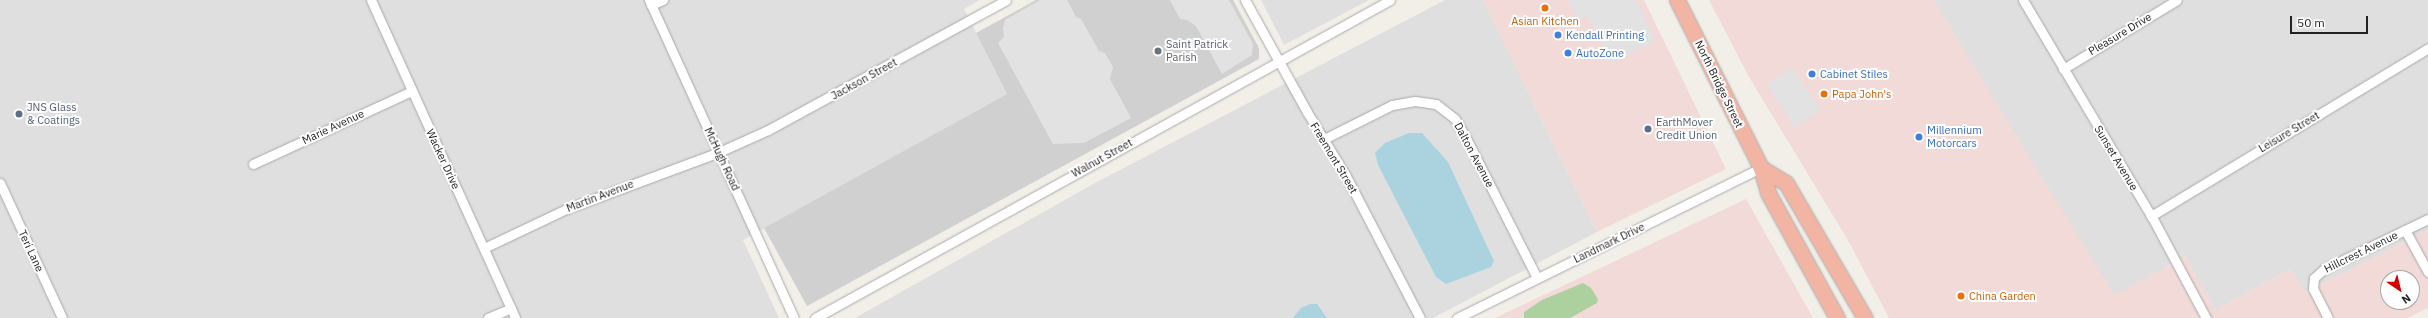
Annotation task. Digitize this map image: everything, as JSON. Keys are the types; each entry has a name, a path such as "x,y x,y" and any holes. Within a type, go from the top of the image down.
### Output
{"highway":[{"name":"North Bridge Street","path":"1677,0 1761,168 1768,193 1837,318"},
{"path":"1761,168 1786,183 1865,318"}],"street":[{"name":"Wacker Drive","path":"371,0 516,318"},
{"path":"650,3 663,0"},
{"name":"Jackson Street","path":"719,152 803,113 1006,0"},
{"name":"Freemont Street","path":"1245,0 1278,61 1346,176 1420,318"},
{"name":"Walnut Street","path":"815,318 1390,0"},
{"name":"Sunset Avenue","path":"2023,0 2151,216 2206,318"},
{"name":"Pleasure Drive","path":"2063,69 2177,0"},
{"name":"McHugh Road","path":"650,3 794,318"},
{"name":"Leisure Street","path":"2151,216 2428,48"},
{"name":"Marie Avenue","path":"253,164 412,91"},
{"name":"Dalton Avenue","path":"1324,139 1392,105 1415,102 1436,104 1455,119 1462,130 1537,278"},
{"name":"Martin Avenue","path":"484,248 566,209 719,152"},
{"name":"Landmark Drive","path":"1457,318 1761,168"},
{"name":"Teri Lane","path":"0,183 62,318"},
{"name":"Hillcrest Avenue","path":"2328,318 2313,289 2314,278 2324,269 2428,219"},
{"path":"2405,230 2428,272"},
{"path":"488,318 511,308"}],"shaded area":[{"path":"0,0 980,0 964,9 1007,94 743,240 779,318 0,318"},
{"path":"1036,0 1233,0 1259,48 1259,59 807,306 764,228 1007,94 976,33"},
{"path":"1040,0 1067,0 1076,17 1081,19 1099,51 1105,53 1113,67 1110,79 1131,118 1084,143 1053,144 998,43 1004,37 1003,29 1005,20"},
{"path":"1170,0 1229,0 1253,44 1252,55 1222,74 1196,26 1187,20 1180,19"},
{"path":"1261,0 1369,0 1284,45"},
{"path":"1445,0 1483,0 1597,232 1433,318 855,318 1095,183"},
{"path":"1483,0 1644,0 1726,169 1597,232"},
{"path":"1568,0 1636,0 1656,41 1611,63 1587,16 1578,20"},
{"path":"1709,0 1933,0 2114,295 2186,257 2215,310 2291,269 2304,293 2428,230 2428,308 2407,318 1889,318 1849,242 1749,77"},
{"path":"1933,0 2428,0 2428,230 2304,293 2291,269 2215,310 2185,257 2114,296"},
{"path":"1793,67 1821,111 1794,128 1767,83"},
{"path":"1746,199 1813,318 1495,318"}],"green space":[{"path":"1583,283 1591,288 1598,299 1597,303 1570,318 1524,318 1524,312 1542,300"}],"water":[{"path":"1409,133 1422,133 1448,162 1494,261 1491,267 1446,284 1436,277 1378,165 1375,153 1385,143"},
{"path":"1310,304 1317,304 1327,318 1293,318 1301,308"}],"place":[{"name":"Asian Kitchen","path":"1545,8"},
{"name":"Kendall Printing","path":"1558,35"},
{"name":"Saint Patrick Parish","path":"1158,51"},
{"name":"AutoZone","path":"1568,53"},
{"name":"Cabinet Stiles","path":"1812,74"},
{"name":"Papa John's","path":"1824,94"},
{"name":"JNS Glass & Coatings","path":"19,114"},
{"name":"EarthMover Credit Union","path":"1648,129"},
{"name":"Millennium Motorcars","path":"1919,137"},
{"name":"China Garden","path":"1961,296"}]}
